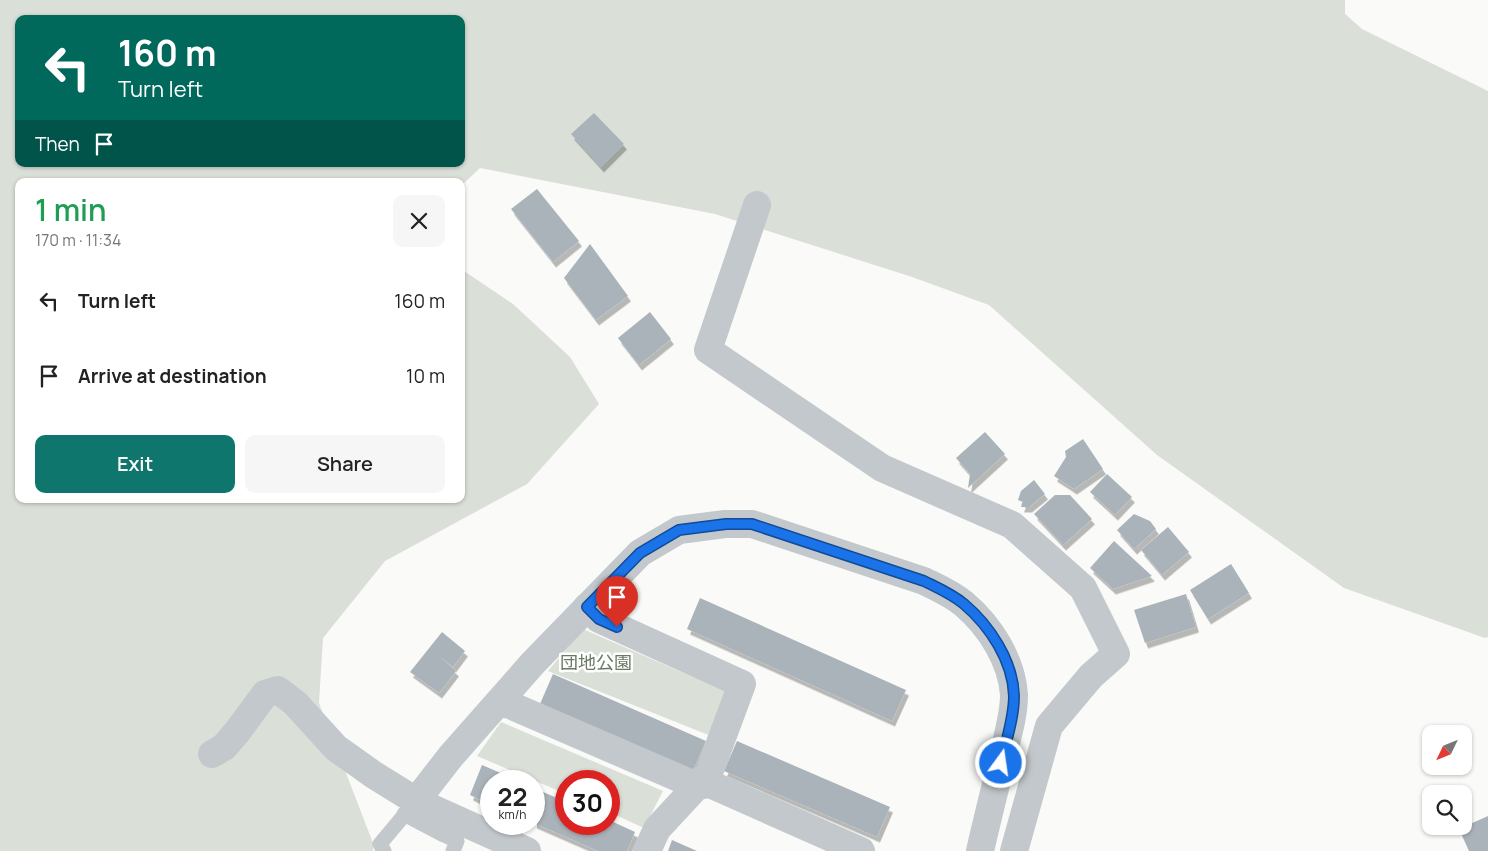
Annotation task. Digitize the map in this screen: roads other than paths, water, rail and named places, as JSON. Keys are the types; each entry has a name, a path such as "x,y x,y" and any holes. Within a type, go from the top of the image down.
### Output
{"street":[{"path":"757,205 708,350 882,468 1012,525 1083,588 1116,654 1092,676 1049,726 1014,851"},
{"path":"410,808 451,756 533,664 640,553 679,530 726,524 752,524 924,581 964,604 982,622 995,640 1010,669 1014,696 1010,728 980,851"},
{"path":"587,607 599,619 742,684 709,774 657,829 647,851"},
{"path":"212,754 228,742 265,694 278,690 295,703 336,748 374,774 410,808 448,826 527,851"},
{"path":"500,703 510,705 697,786 710,784 861,851"}],"lane":[{"path":"384,851 380,844 410,808"},
{"path":"448,826 457,841 453,851"}],"park label":[{"name":"団地公園","path":"596,662"}]}
